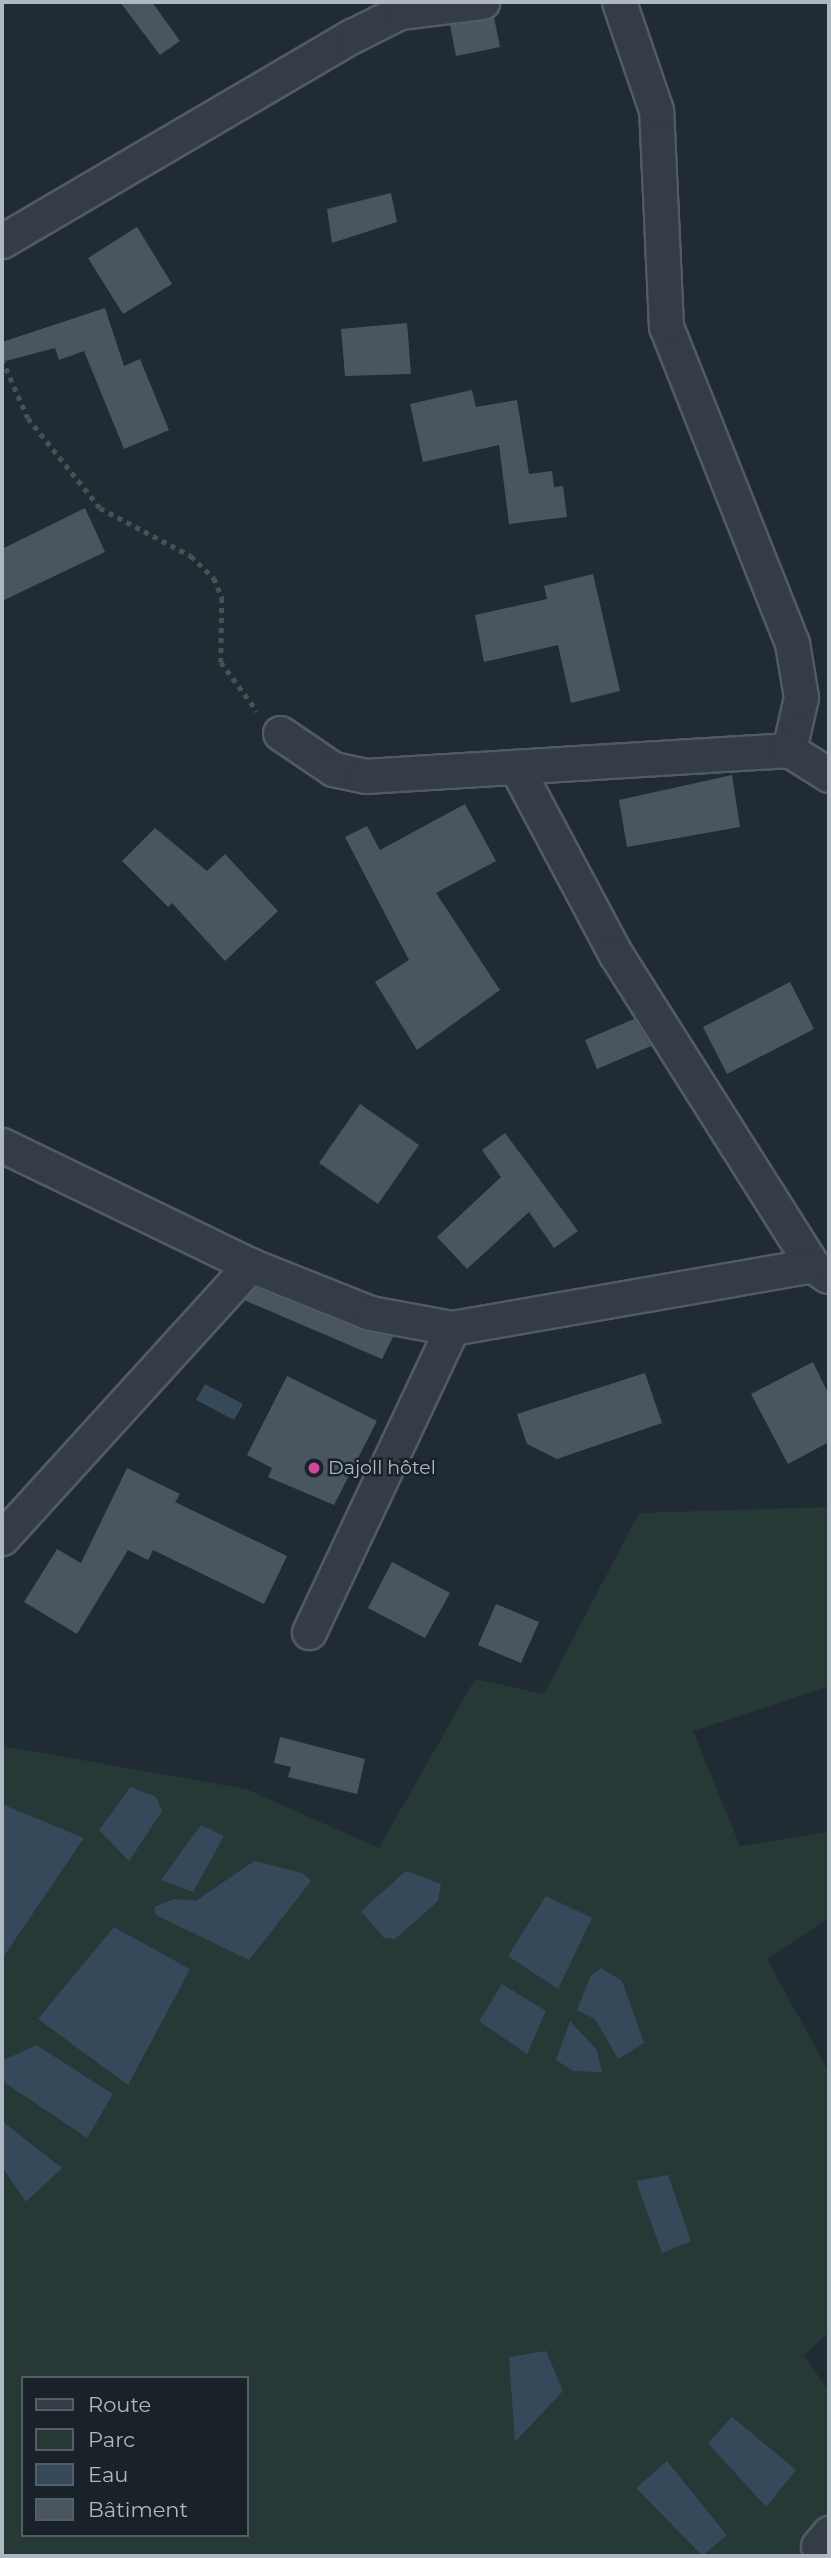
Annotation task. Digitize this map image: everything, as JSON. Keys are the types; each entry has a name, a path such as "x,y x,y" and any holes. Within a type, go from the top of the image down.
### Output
{"street":[{"path":"2,241 352,36 400,12 482,2"},
{"path":"619,2 658,123 666,327 792,643 801,697 789,750"},
{"path":"280,733 332,769 365,776 789,750 829,775"},
{"path":"2,1145 250,1265 370,1313 452,1328 820,1271 615,953 516,767"},
{"path":"2,1538 250,1265"},
{"path":"309,1632 452,1328"}],"path":[{"path":"2,359 28,418 100,508 191,556 214,578 222,598 221,662 242,698 280,733"}],"green space":[{"path":"829,1507 829,1686 693,1731 740,1846 829,1832 829,1918 767,1959 829,2072 829,2332 804,2355 829,2391 829,2556 702,2556 727,2534 667,2461 636,2488 701,2556 9,2556 2,2550 2,2167 26,2202 61,2168 2,2121 2,2081 87,2138 36,2046 2,2061 2,1959 84,1838 2,1804 2,1746 246,1789 379,1848 475,1679 544,1694 639,1513","holes":["174,1899 196,1902 188,1927 156,1915 154,1907","622,1981 643,2043 618,2059 595,2019","732,2417 766,2507 743,2481"]}],"water":[{"path":"205,1384 243,1404 234,1420 196,1400"},
{"path":"131,1787 156,1797 162,1811 129,1861 99,1830"},
{"path":"2,1804 84,1838 2,1959"},
{"path":"201,1825 224,1836 193,1892 161,1880"},
{"path":"254,1861 302,1873 311,1881 249,1960 156,1915 154,1907 174,1899 196,1901"},
{"path":"406,1871 441,1884 438,1901 395,1939 384,1938 361,1911"},
{"path":"546,1896 592,1918 558,1989 508,1956"},
{"path":"114,1927 190,1969 128,2085 38,2019"},
{"path":"601,1968 622,1981 644,2043 618,2059 595,2019 577,2010 591,1975"},
{"path":"502,1984 546,2011 527,2054 479,2021"},
{"path":"570,2021 597,2050 602,2072 573,2071 556,2060"},
{"path":"36,2045 113,2094 87,2138 2,2081 2,2061"},
{"path":"2,2121 62,2168 26,2202 2,2167"},
{"path":"668,2175 691,2241 662,2253 636,2181"},
{"path":"546,2351 563,2391 515,2442 509,2357"},
{"path":"732,2417 796,2470 766,2507 708,2443"},
{"path":"667,2461 727,2535 702,2556 636,2488"}],"building":[{"path":"120,2 152,2 180,41 160,55"},
{"path":"494,17 500,47 456,56 450,25"},
{"path":"391,193 397,222 332,243 327,209"},
{"path":"137,227 172,284 123,314 88,258"},
{"path":"105,308 124,366 140,359 169,430 124,449 84,351 59,360 55,348 2,362 2,342"},
{"path":"407,323 411,374 345,376 341,329"},
{"path":"472,390 476,407 517,400 529,474 552,471 554,487 563,486 567,517 509,524 499,445 423,462 410,404"},
{"path":"85,508 105,552 2,601 2,549"},
{"path":"593,574 620,691 571,703 558,645 484,662 475,615 547,599 544,586"},
{"path":"732,775 740,827 627,847 619,800"},
{"path":"465,804 496,861 436,893 500,990 417,1050 375,982 409,960 345,837 367,826 380,850"},
{"path":"155,828 207,871 225,854 278,911 225,961 172,903 168,907 122,861"},
{"path":"790,982 814,1029 727,1074 703,1027"},
{"path":"634,1019 651,1046 597,1069 585,1040"},
{"path":"360,1104 419,1145 378,1204 319,1163"},
{"path":"505,1133 578,1231 554,1248 529,1212 467,1269 437,1237 501,1177 482,1150"},
{"path":"255,1288 363,1331 393,1337 382,1359 244,1300"},
{"path":"813,1362 829,1395 829,1442 788,1464 751,1394"},
{"path":"645,1373 662,1423 557,1459 527,1444 517,1414"},
{"path":"287,1376 377,1421 334,1505 268,1477 272,1468 247,1455"},
{"path":"127,1468 180,1494 175,1502 287,1556 264,1604 153,1550 148,1560 128,1550 77,1634 24,1602 57,1549 81,1563"},
{"path":"392,1562 450,1593 425,1638 368,1608"},
{"path":"496,1604 539,1622 521,1663 478,1645"},
{"path":"280,1737 365,1759 357,1794 288,1777 291,1767 274,1763"}],"place":[{"name":"Dajoll hôtel","path":"314,1468"}]}
